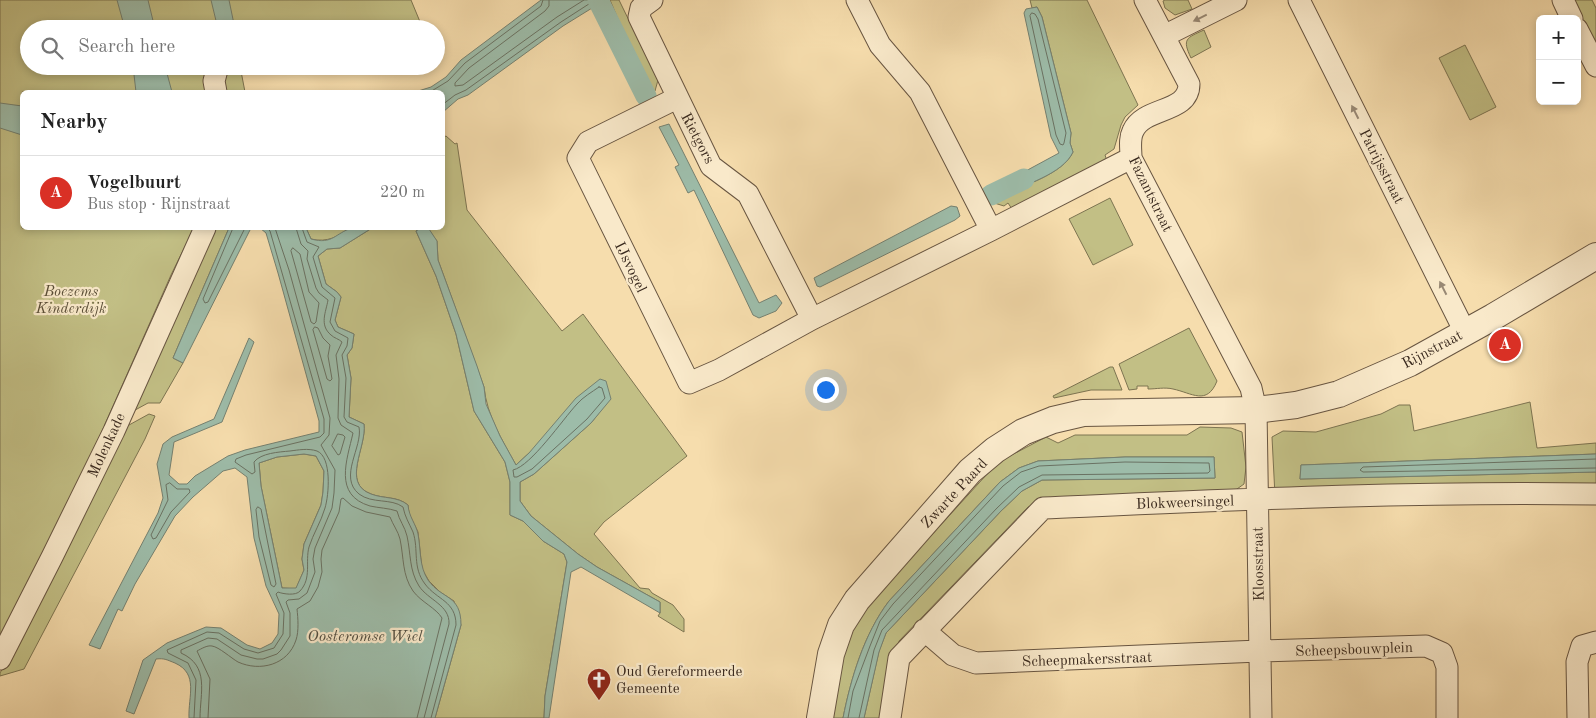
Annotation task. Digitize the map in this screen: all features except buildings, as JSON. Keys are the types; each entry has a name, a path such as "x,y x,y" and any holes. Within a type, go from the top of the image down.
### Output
{"street":[{"name":"Rietgors","path":"652,0 641,8 639,17 711,166 748,194 812,319"},
{"path":"858,0 880,45 920,92 991,230"},
{"name":"Fazantstraat","path":"1145,0 1189,84 1189,93 1184,100 1138,123 1130,139 1131,158 1251,388 1256,410"},
{"path":"1164,36 1236,0"},
{"name":"Patrijsstraat","path":"1299,0 1465,332"},
{"path":"1563,0 1570,15"},
{"path":"1581,37 1596,66"},
{"path":"216,75 214,81 216,90"},
{"name":"IJsvogel","path":"678,98 588,142 578,158 688,384 719,370 812,319"},
{"path":"812,319 1131,158"},
{"name":"Molenkade","path":"0,659 52,558 114,430 204,230"},
{"name":"Rijnstraat","path":"1256,410 1296,405 1339,394 1410,363 1493,317 1596,256"},
{"name":"Kloosstraat","path":"1256,410 1261,718"},
{"name":"Zwarte Paard","path":"820,718 831,654 841,625 857,600 970,471 995,450 1023,432 1053,420 1083,413 1256,410"},
{"name":"Blokweersingel","path":"890,718 899,658 1043,508 1490,492 1596,494"},
{"name":"Scheepmakersstraat","path":"924,630 953,655 976,663 1259,651"},
{"path":"1578,718 1577,662 1582,646 1596,642"},
{"name":"Scheepsbouwplein","path":"1259,651 1426,646 1442,653 1447,667 1447,718"}],"green space":[{"name":"Boezems Kinderdijk","path":"0,0 411,0 419,20 20,20 20,75 242,75 245,90 20,90 20,230 193,230 171,275 79,483 0,638"},
{"path":"610,0 619,0 658,80 655,91 650,95"},
{"path":"1030,0 1087,0 1138,105 1125,117 1114,149 1105,155 1107,161 1012,209 1008,203 1004,206 991,202 989,198 999,192 1003,195 1052,173 1068,160 1073,152 1070,143 1071,133 1042,17 1037,7 1032,8"},
{"path":"1188,0 1192,9 1175,15 1165,8 1163,1"},
{"path":"1568,0 1592,0 1596,8 1596,54 1581,25 1581,15 1576,15"},
{"path":"1204,30 1211,47 1191,58 1186,43 1187,40"},
{"path":"1465,45 1496,107 1470,120 1439,58"},
{"path":"445,136 455,144 457,143 467,210 562,331 583,314 687,456 604,522 594,534 640,588 649,589 652,593 673,605 684,619 684,632 658,616 660,613 660,602 597,567 578,554 531,516 520,501 520,482 534,474 591,423 610,399 529,453 516,465 488,408 484,387 438,260 437,241 429,230 445,230"},
{"path":"1110,198 1133,245 1093,265 1069,219"},
{"path":"209,230 228,230 173,358 183,363 160,403 148,403 126,415"},
{"path":"307,230 349,230 333,238 323,240 311,239"},
{"path":"369,230 418,230 416,231 436,276 456,334 474,411 505,462 510,482 510,515 523,521 543,541 564,554 567,562 545,696 544,718 435,718 461,625 454,601 440,592 429,581 422,569 418,532 409,514 408,505 399,500 371,494 362,489 358,482 356,473 357,463 364,433 364,424 349,417 351,378 347,355 352,348 354,334 338,327 335,320 341,297 326,284 318,256 327,249 340,248"},
{"path":"1189,328 1217,381 1213,389 1204,396 1193,395 1170,388 1148,389 1148,386 1137,386 1137,389 1129,390 1119,364"},
{"path":"1113,367 1122,390 1091,390 1054,398 1053,396"},
{"path":"1530,402 1537,448 1596,443 1596,454 1301,465 1300,479 1596,472 1596,487 1275,496 1272,437 1283,431 1316,432 1381,414 1399,405 1410,405 1414,431"},
{"path":"149,414 155,416 145,439 24,669 0,676 68,547 116,438 129,425"},
{"path":"1200,427 1231,428 1242,432 1246,467 1244,484 1230,494 1046,500 1028,507 899,641 881,718 864,718 879,651 886,633 1022,491 1042,480 1215,478 1214,457 1125,457 1038,461 1019,468 1000,482 889,601 872,628 860,657 850,687 843,718 823,718 852,629 862,614 989,472 1006,458 1046,437 1058,443 1075,435 1187,435"},
{"path":"304,454 316,456 324,471 321,505 304,544 302,559 304,570 296,589 282,588 261,486 259,463 277,457"}],"water":[{"path":"117,0 148,0 153,20 123,20"},
{"path":"211,0 229,0 233,20 216,20"},
{"path":"541,0 605,0 563,26 468,95 458,99 445,110 445,90 421,90 431,87 446,77 461,60"},
{"path":"1037,7 1042,17 1071,133 1070,143 1073,152 1061,167 1052,173 1002,195 998,191 998,186 1059,153 1051,137 1024,13 1026,9"},
{"path":"134,75 167,75 171,90 136,90"},
{"path":"0,103 20,106 20,134 0,128"},
{"path":"669,124 759,303 776,295 782,303 776,311 759,318 753,315 694,190 688,193 675,167 679,165 659,127"},
{"path":"951,206 957,207 960,216 955,220 820,287 817,286 814,278"},
{"path":"228,230 250,230 183,363 173,358"},
{"name":"Oosteromse Wiel","path":"262,230 307,230 311,239 324,241 346,230 369,230 340,248 327,249 318,256 326,284 341,297 335,320 338,327 354,334 352,348 347,355 351,378 349,417 364,424 364,433 357,463 356,473 358,482 362,489 371,494 399,500 408,505 418,534 425,575 433,586 454,602 460,615 461,625 435,718 189,718 190,679 187,673 175,663 162,659 156,659 134,714 126,711 143,660 167,643 206,627 221,628 247,645 260,649 272,643 278,634 279,614 266,586 254,538 247,477 235,468 223,471 193,497 175,516 135,584 122,611 118,609 100,649 89,645 158,513 163,498 157,464 163,444 172,437 214,419 249,338 254,342 222,422 174,442 169,475 179,484 187,484 195,476 228,456 319,432 319,421 266,233","holes":["304,454 316,456 324,471 321,505 304,544 302,559 304,570 296,588 282,588 261,486 259,463 277,457"]},
{"path":"430,230 437,241 438,260 484,387 486,404 500,436 516,465 529,453 576,398 600,379 606,381 611,399 591,423 534,474 520,482 520,501 531,516 578,554 597,567 660,602 660,613 581,567 571,572 549,718 544,718 545,696 567,562 564,554 543,541 523,521 510,515 510,482 505,462 474,411 456,334 436,276 416,231"},
{"path":"1596,454 1596,472 1300,479 1301,465"},
{"path":"1125,457 1214,457 1215,478 1042,480 1022,491 886,633 879,652 864,718 843,718 850,687 860,657 880,614 889,601 1000,482 1019,468 1038,461"}],"waterway":[{"path":"598,0 646,96"},
{"path":"991,195 1024,179"}],"place":[{"name":"Vogelbuurt","path":"1505,345"},
{"name":"Oud Gereformeerde Gemeente","path":"599,701"}]}
